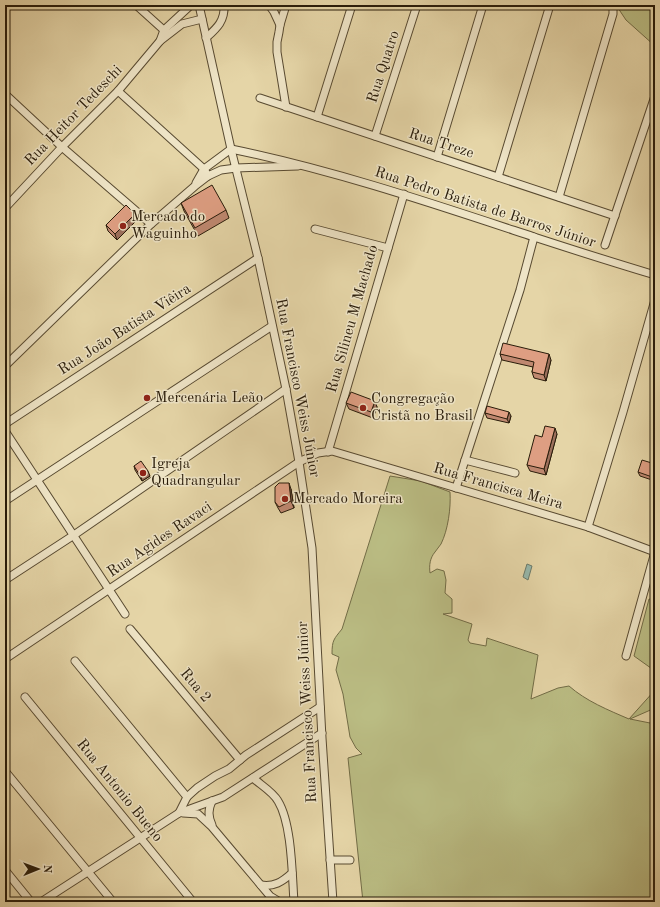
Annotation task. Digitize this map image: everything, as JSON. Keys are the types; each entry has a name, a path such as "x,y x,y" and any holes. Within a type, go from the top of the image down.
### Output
{"street":[{"path":"136,5 166,32 185,23 202,19"},
{"name":"Rua Heitor Tedeschi","path":"5,208 62,146 118,91 166,32 191,5"},
{"name":"Rua Francisco Weiss Júnior","path":"199,5 231,149 258,258 286,389 312,548 320,707 333,902"},
{"path":"269,5 280,25"},
{"path":"286,5 277,42 277,52 286,107"},
{"path":"317,117 352,5"},
{"name":"Rua Quatro","path":"375,136 417,5"},
{"path":"436,156 483,5"},
{"path":"498,177 550,5"},
{"path":"559,197 613,14 613,8 611,5"},
{"path":"206,38 218,27 227,6"},
{"path":"118,91 204,169 208,176"},
{"path":"5,94 151,224"},
{"path":"605,245 655,96"},
{"name":"Rua Treze","path":"260,98 615,216"},
{"path":"195,186 204,169 231,149"},
{"name":"Rua Pedro Batista de Barros Júnior","path":"231,149 306,166 404,194 655,275"},
{"name":"Rua Pedro Batista de Barros Júnior","path":"5,366 151,224 208,176 221,170 236,168 306,166"},
{"name":"Rua Silineu M Machado","path":"330,451 404,194"},
{"path":"5,196 11,201"},
{"path":"315,229 388,248"},
{"path":"456,488 520,290 534,237"},
{"name":"Rua João Batista Viêira","path":"5,424 258,258"},
{"path":"588,526 655,300"},
{"path":"5,501 272,326"},
{"path":"5,580 74,535 286,389"},
{"path":"5,431 125,614"},
{"name":"Rua Agides Ravaci","path":"5,659 299,462 318,453 330,451"},
{"name":"Rua Francisca Meira","path":"330,451 588,526 655,552"},
{"path":"465,460 514,473"},
{"path":"626,656 655,552"},
{"name":"Rua 2","path":"130,629 240,760"},
{"path":"75,661 187,797"},
{"name":"Rua Antonio Bueno","path":"25,697 193,902"},
{"path":"179,813 187,797 197,788 229,769 240,760 320,707"},
{"path":"41,902 179,813 223,797 322,733"},
{"path":"5,771 113,902"},
{"path":"253,778 278,800 282,808 288,834 294,902"},
{"path":"212,801 208,812 208,817 212,827"},
{"path":"179,813 198,814 212,827 270,896 280,902"},
{"path":"330,860 350,860"},
{"path":"5,870 31,902"},
{"path":"261,885 270,887 292,873"}],"green space":[{"path":"616,5 655,5 655,46 626,20"},
{"path":"390,476 421,481 450,492 450,505 446,532 441,544 430,562 430,573 437,569 444,571 446,580 445,593 452,599 452,613 443,614 472,624 468,640 470,643 486,646 487,638 538,655 531,699 558,688 569,686 590,701 629,719 655,690 655,708 630,719 655,724 655,902 363,902 348,758 362,754 356,748 350,737 343,694 336,670 339,657 332,654 332,646 334,640 342,629"},
{"path":"649,599 655,600 655,671 634,656"}],"water":[{"path":"527,564 532,566 528,580 523,577"}],"building":[{"path":"212,185 226,210 195,228 181,203"},
{"path":"126,205 135,214 115,234 106,225"},
{"path":"503,343 549,354 544,375 532,372 534,362 500,354"},
{"path":"351,392 375,401 371,412 346,403"},
{"path":"487,406 509,412 507,419 485,413"},
{"path":"545,426 555,428 544,469 527,465 535,435 542,437"},
{"path":"642,460 655,464 655,478 638,472"},
{"path":"141,461 148,471 141,477 134,466"},
{"path":"279,483 289,483 291,501 279,507 275,502 275,487"}],"place":[{"name":"Mercado do Waguinho","path":"123,226"},
{"name":"Mercenária Leão","path":"147,398"},
{"name":"Congregação Cristã no Brasil","path":"363,408"},
{"name":"Igreja Quadrangular","path":"143,473"},
{"name":"Mercado Moreira","path":"285,499"}]}
